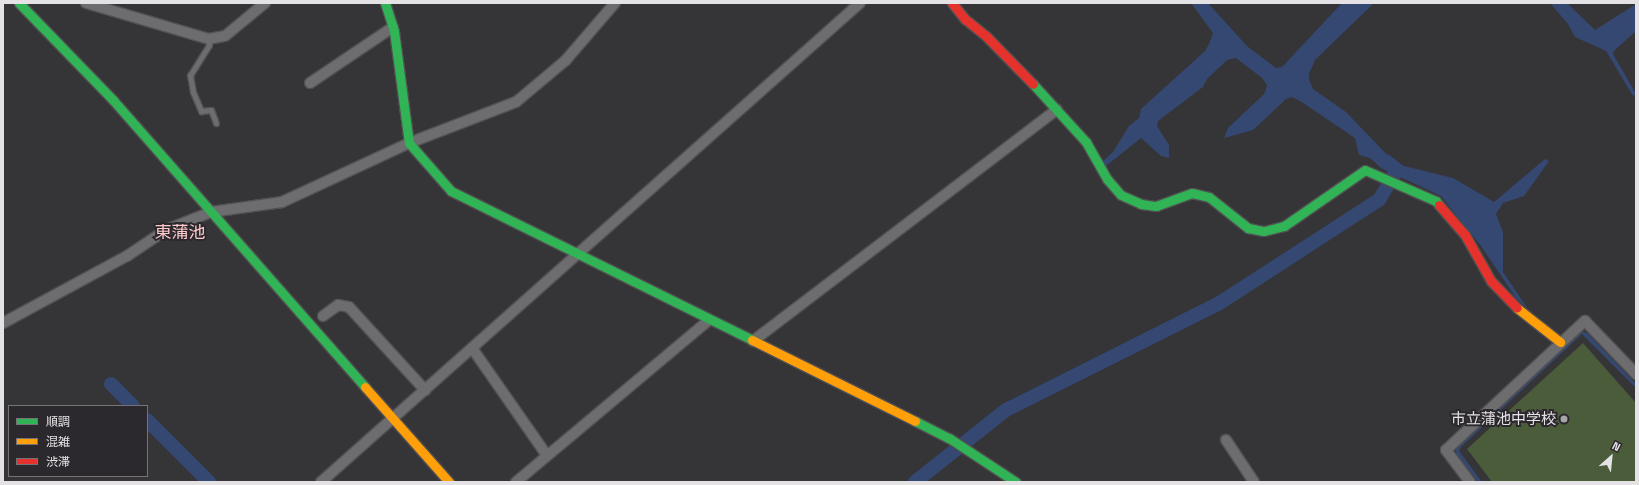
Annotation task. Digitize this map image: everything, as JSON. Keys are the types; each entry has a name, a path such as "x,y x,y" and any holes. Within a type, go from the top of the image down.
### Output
{"street":[{"path":"86,3 209,39 225,36 265,3"},
{"path":"384,3 393,27 409,143 451,191 948,438 1016,482"},
{"path":"3,323 127,256 166,230 211,212 282,202 409,143 516,102 566,60 615,3"},
{"path":"321,482 860,3"},
{"path":"952,3 965,19 986,36 1057,109 1086,142 1107,179 1121,195 1141,204 1156,206 1192,193 1209,197 1248,228 1264,231 1284,226 1365,170 1401,184 1436,201 1465,235 1491,281 1510,303 1560,342"},
{"path":"24,4 113,100 394,417 449,482"},
{"path":"310,83 393,27"},
{"path":"753,341 1057,109"},
{"path":"323,316 338,305 349,307 425,390"},
{"path":"516,482 546,454 709,320"},
{"path":"1470,482 1446,450 1560,342 1585,321 1636,374"},
{"path":"472,348 546,454"},
{"path":"1226,440 1254,482"}],"lane":[{"path":"209,39 209,45 190,75 193,92 201,111 211,110 216,122"}],"green space":[{"name":"市立蒲池中学校","path":"1583,343 1636,403 1636,482 1492,482 1467,449"}],"water":[{"path":"1191,3 1208,3 1247,46 1276,68 1282,67 1342,3 1374,3 1315,60 1309,74 1309,79 1313,89 1346,112 1396,164 1453,178 1494,202 1545,159 1549,161 1524,196 1503,203 1496,214 1503,232 1503,272 1528,309 1516,298 1481,246 1441,196 1381,168 1370,158 1359,155 1355,138 1300,101 1292,97 1286,99 1253,130 1224,138 1228,128 1264,94 1267,85 1262,78 1236,58 1227,60 1207,79 1203,87 1158,121 1157,126 1169,145 1169,158 1161,156 1141,138 1106,166 1103,161 1113,152 1129,126 1139,118 1141,109 1205,51 1209,44 1213,33"},
{"path":"1550,3 1567,3 1595,30 1636,4 1636,31 1614,51 1613,54 1636,94 1633,96 1606,51 1575,37 1568,24"},
{"path":"1580,331 1587,333 1636,384 1636,388 1582,334 1461,447 1459,451 1482,482 1478,482 1456,453 1456,447"}],"waterway":[{"path":"915,482 1006,410 1218,304 1379,200 1397,170 1386,161"},
{"path":"111,384 132,405"},
{"path":"148,421 209,482"}],"traffic: fast":[{"path":"19,3 113,100 365,387"},
{"path":"385,3 394,31 409,143 451,191 752,340"},
{"path":"1033,84 1086,142 1107,179 1121,195 1141,204 1156,206 1192,193 1209,197 1248,228 1264,231 1284,226 1365,170 1436,201 1439,205"},
{"path":"915,421 949,438 1016,482"}],"traffic: slow":[{"path":"1517,308 1560,342"},
{"path":"752,340 915,421"},
{"path":"365,387 449,482"}],"traffic: jam":[{"path":"952,3 965,19 986,36 1033,84"},
{"path":"1439,205 1465,235 1491,281 1517,308"}],"place":[{"name":"市立蒲池中学校","path":"1564,419"}],"district":[{"name":"東蒲池","path":"180,233"}]}
